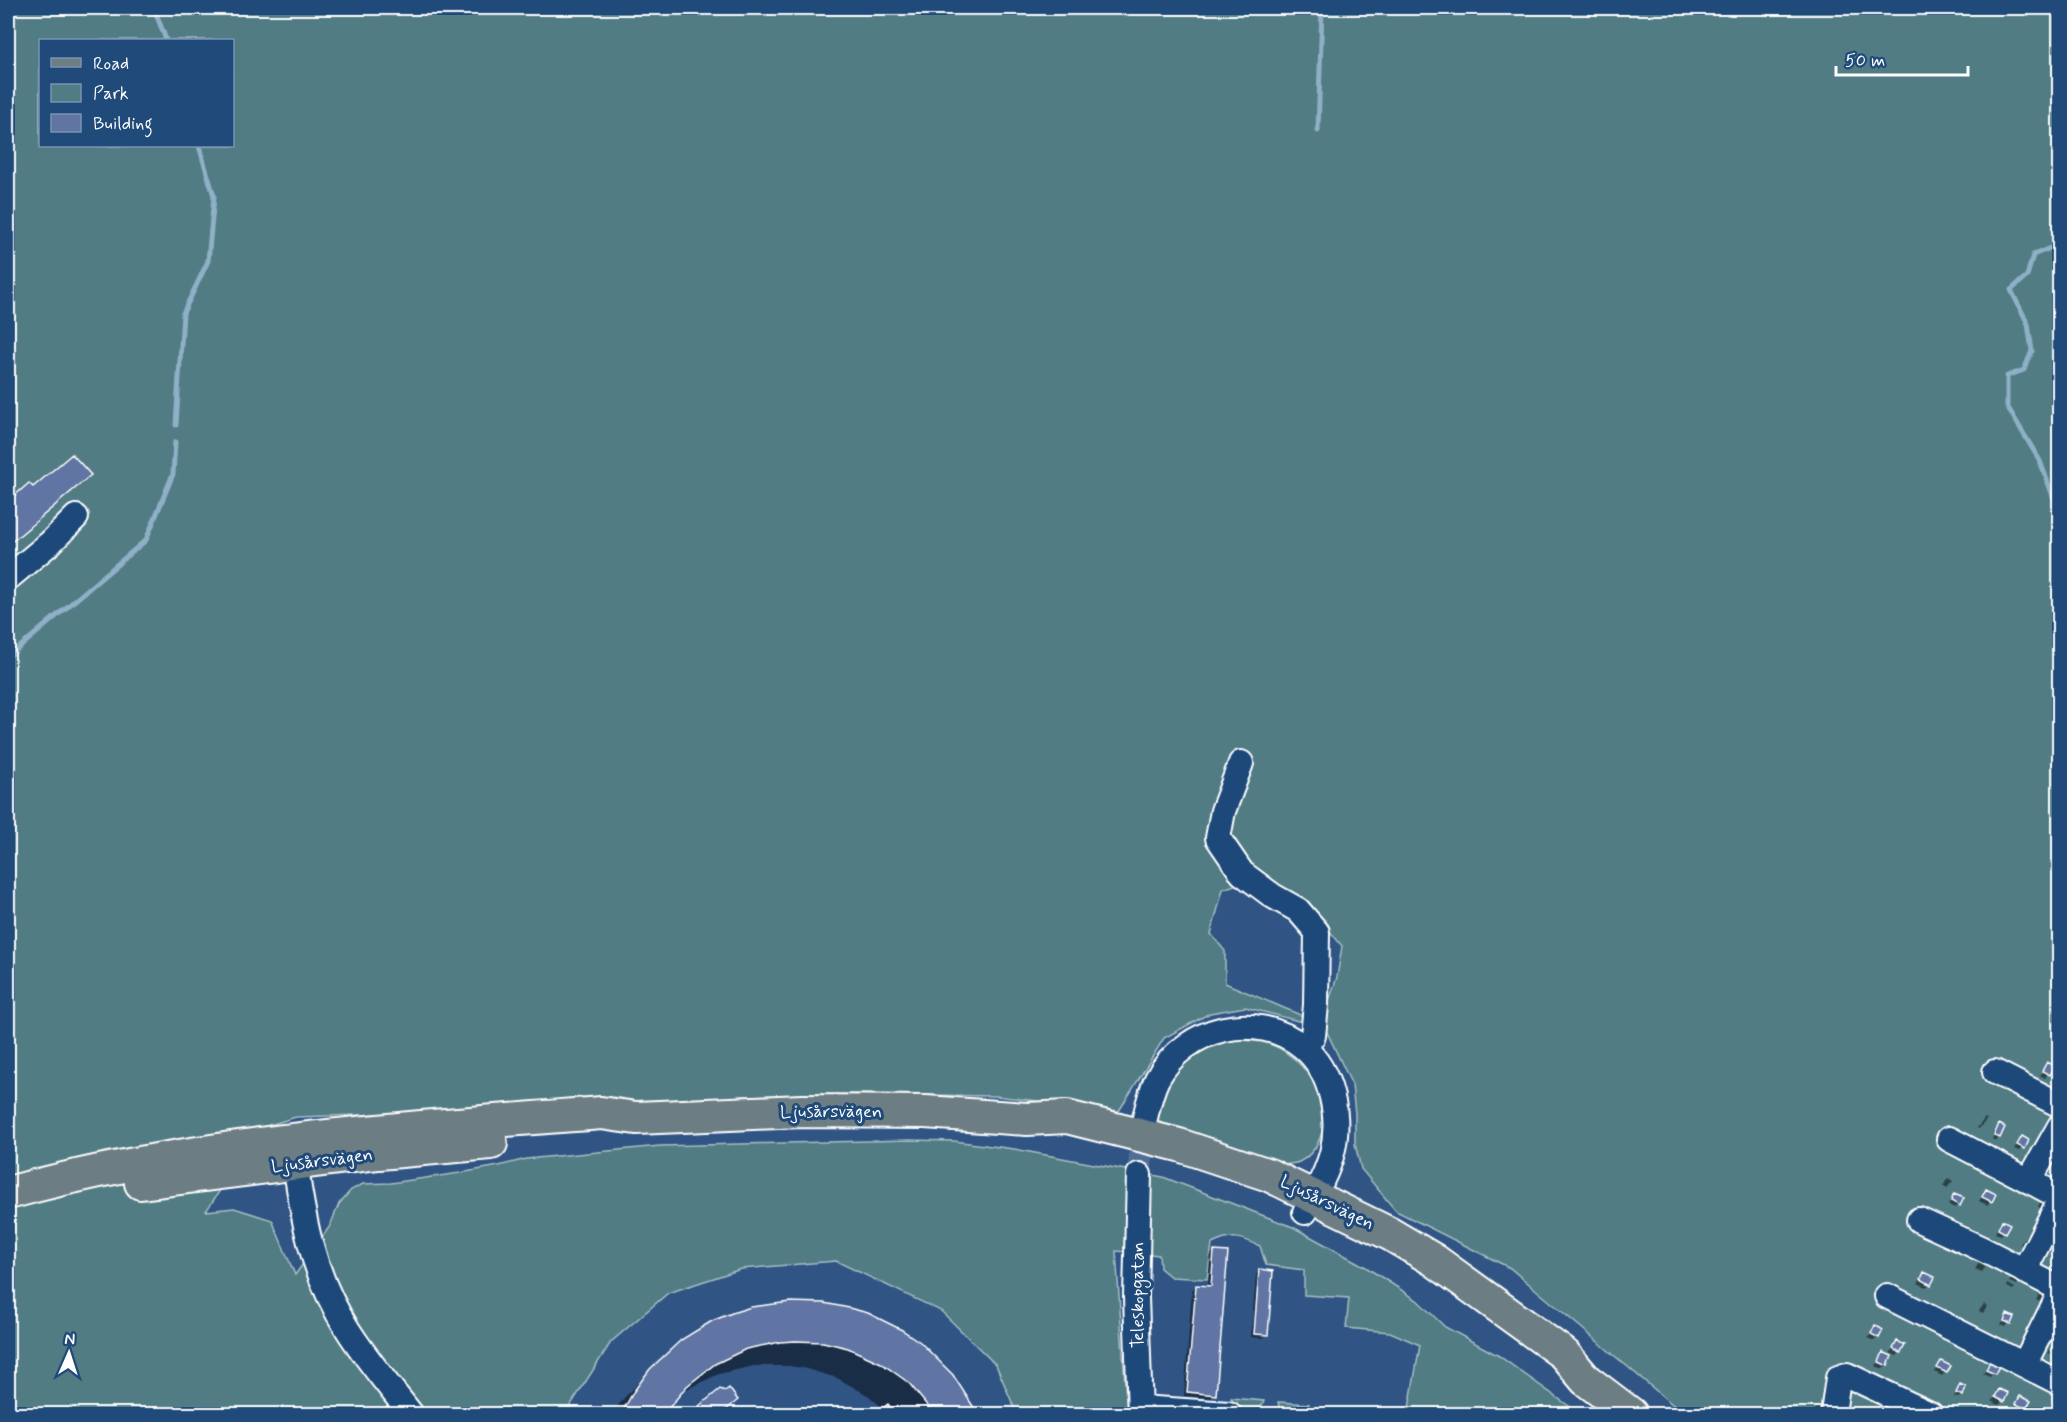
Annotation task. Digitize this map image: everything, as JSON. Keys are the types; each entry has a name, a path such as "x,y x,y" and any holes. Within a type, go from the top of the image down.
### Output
{"main road":[{"name":"Ljusårsvägen","path":"8,1193 187,1155 293,1152 379,1153 604,1130 636,1118 802,1111 925,1112 1027,1119 1061,1135 1094,1142 1272,1198 1310,1204 1347,1231 1457,1300 1555,1367 1586,1380 1630,1414"},
{"name":"Ljusårsvägen","path":"8,1207 293,1152"}],"street":[{"path":"8,578 50,543 76,517"},
{"path":"1241,763 1223,811 1218,838 1242,873 1273,896 1298,910 1317,932 1316,1005 1313,1036 1303,1047"},
{"path":"1145,1118 1157,1079 1168,1063 1187,1044 1207,1034 1243,1026 1282,1035 1303,1047 1324,1074 1335,1108 1332,1155 1310,1204"},
{"path":"1995,1072 2060,1105"},
{"path":"2029,1181 2060,1126"},
{"path":"1949,1139 2060,1199 2024,1271"},
{"path":"293,1152 303,1218 314,1259 328,1292 348,1330 411,1414"},
{"name":"Teleskopgatan","path":"1139,1175 1136,1297 1140,1412"},
{"path":"1919,1220 2060,1291 2024,1365"},
{"path":"1887,1296 2060,1383"},
{"path":"1833,1414 1839,1378 1848,1375 1930,1414"},
{"path":"1140,1412 1229,1414"}],"green space":[{"path":"8,8 2059,8 2059,1414 1684,1414 1510,1268 1396,1211 1361,1169 1355,1144 1352,1085 1325,1028 1245,1007 1210,1013 1164,1038 1119,1111 996,1096 854,1094 743,1096 666,1105 296,1117 263,1127 206,1211 234,1208 272,1220 295,1275 330,1226 339,1204 351,1190 363,1184 391,1183 460,1173 526,1159 660,1146 954,1141 1014,1149 1163,1177 1293,1227 1364,1266 1417,1300 1445,1327 1499,1356 1580,1414 1408,1414 1420,1345 1390,1332 1346,1328 1349,1298 1304,1295 1304,1270 1266,1265 1260,1246 1242,1239 1231,1238 1212,1244 1207,1279 1171,1277 1160,1268 1159,1255 1116,1251 1127,1414 1017,1414 996,1365 941,1311 836,1261 741,1269 668,1293 611,1342 565,1414 8,1414","holes":["1243,882 1316,914 1342,946 1337,977 1327,1007 1305,1017 1225,983 1225,951 1211,934 1223,889"]},
{"path":"1227,1040 1257,1041 1277,1047 1297,1062 1316,1085 1323,1105 1323,1127 1315,1147 1299,1162 1281,1165 1156,1125 1165,1094 1177,1071 1197,1054"},
{"path":"1231,1398 1264,1401 1257,1410 1246,1411 1238,1410 1231,1403"},
{"path":"1278,1402 1309,1404 1303,1414 1286,1414 1280,1410"}],"building":[{"path":"72,454 91,475 13,541 8,534 8,491 13,497 29,483 33,487"},
{"path":"2047,1062 2055,1066 2050,1075 2042,1071"},
{"path":"1999,1124 2005,1127 2000,1138 1994,1135"},
{"path":"2022,1136 2029,1140 2025,1149 2017,1145"},
{"path":"1986,1189 1996,1194 1992,1202 1982,1197"},
{"path":"1954,1194 1964,1198 1960,1206 1951,1201"},
{"path":"2002,1220 2010,1224 2005,1233 1998,1229"},
{"path":"1214,1251 1228,1252 1216,1395 1187,1392 1196,1285 1211,1286"},
{"path":"1259,1269 1273,1271 1268,1335 1254,1334"},
{"path":"1924,1272 1935,1277 1931,1285 1921,1279"},
{"path":"790,1302 824,1303 849,1308 868,1313 902,1330 920,1342 953,1375 978,1414 934,1414 909,1383 881,1363 848,1348 823,1342 795,1341 746,1349 715,1364 687,1386 664,1414 621,1414 650,1369 681,1340 712,1321 732,1313 751,1307"},
{"path":"2007,1314 2014,1317 2011,1324 2004,1321"},
{"path":"1875,1325 1883,1330 1879,1338 1871,1334"},
{"path":"2055,1340 2060,1342 2058,1352 2051,1349"},
{"path":"1897,1341 1905,1345 1901,1353 1893,1349"},
{"path":"1883,1352 1892,1356 1888,1366 1879,1362"},
{"path":"1991,1359 2000,1364 1995,1374 1986,1370"},
{"path":"1941,1361 1951,1366 1947,1373 1937,1368"},
{"path":"1960,1384 1966,1387 1963,1396 1956,1393"},
{"path":"729,1388 738,1400 721,1414 706,1414 699,1406 720,1389 725,1391"},
{"path":"1999,1389 2008,1393 2004,1402 1995,1397"},
{"path":"2020,1396 2031,1401 2026,1409 2016,1404"},
{"path":"888,1404 891,1408 897,1406 902,1414 876,1413"}],"waterway":[{"path":"154,8 166,39"},
{"path":"1318,131 1322,8"},
{"path":"176,425 183,313 208,261 214,196 199,147"},
{"path":"2060,244 2033,255 2027,276 2011,290 2028,324 2032,351 2024,370 2007,376 2007,406 2040,461 2060,515"},
{"path":"8,657 146,540 173,474 175,442"}],"tunnel":[{"path":"1139,1175 1145,1120"}]}
